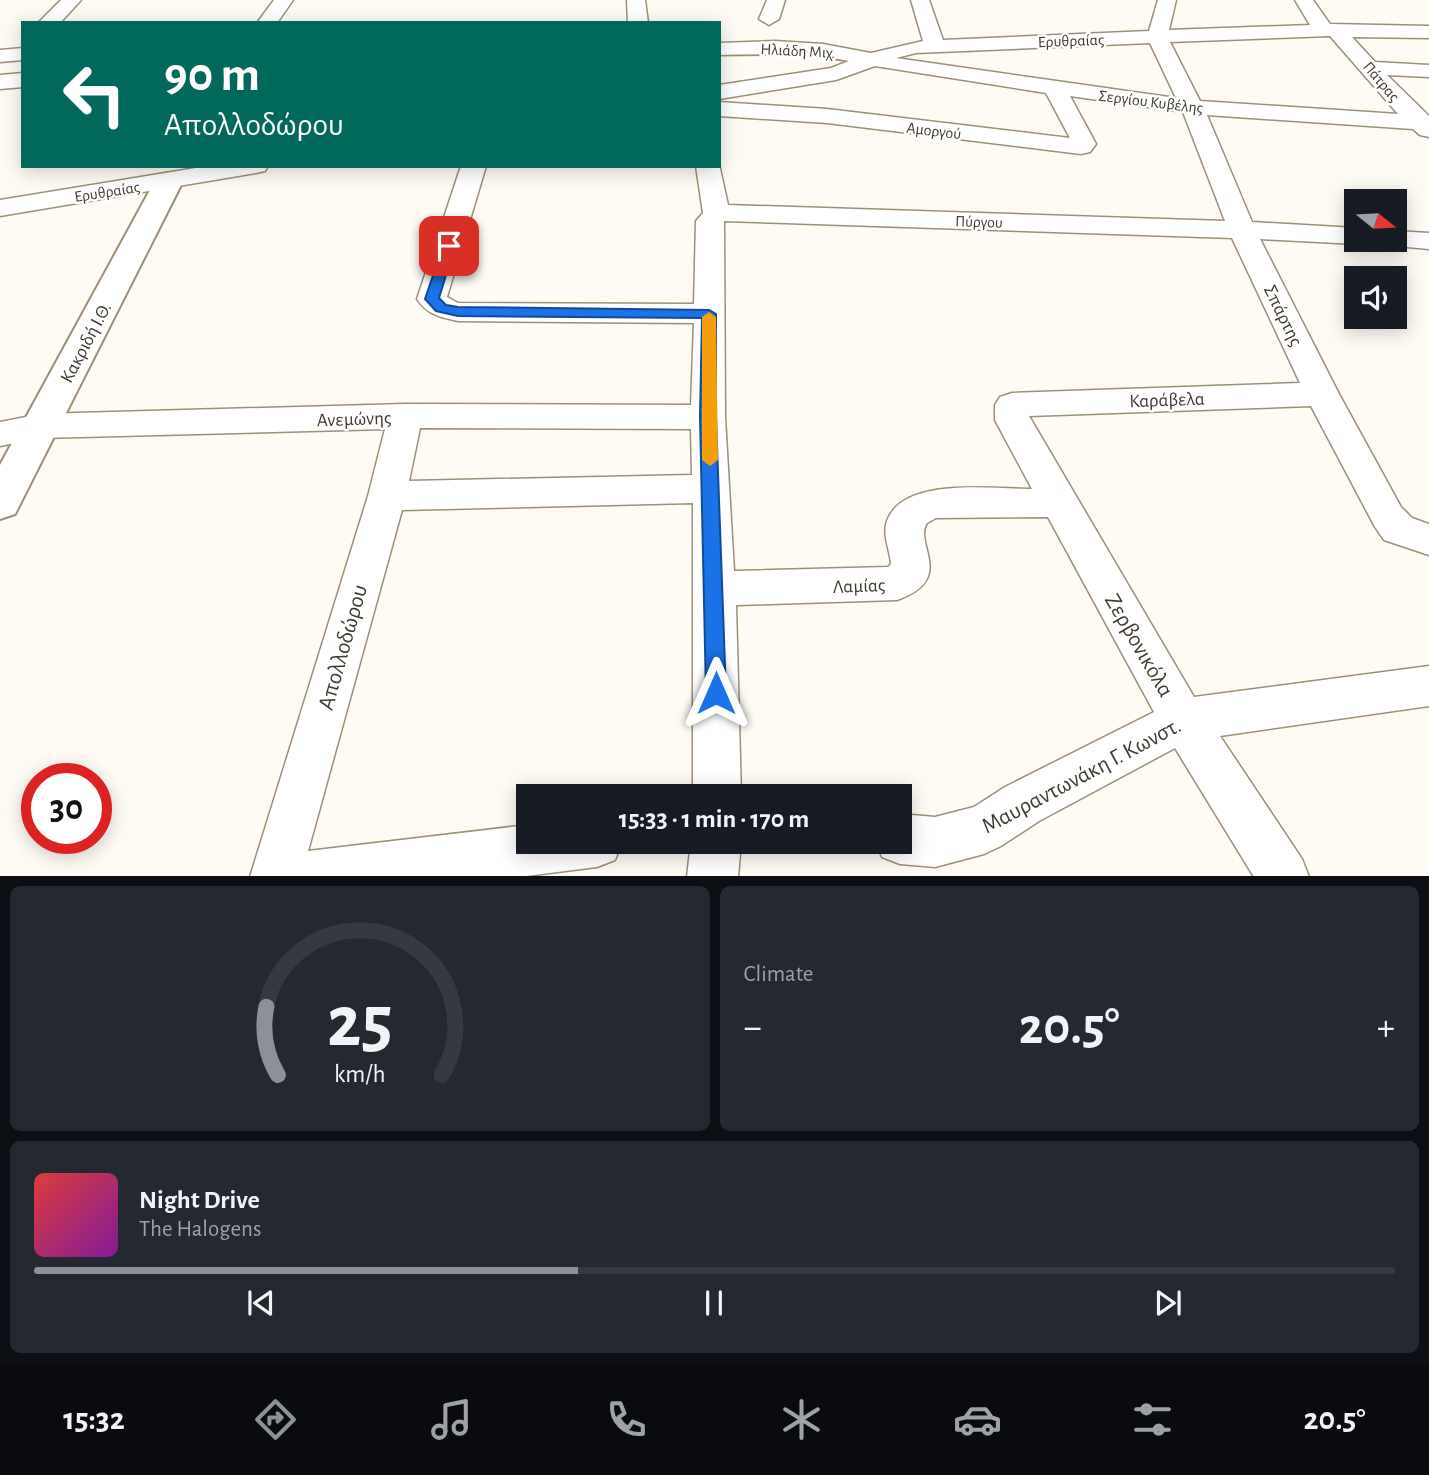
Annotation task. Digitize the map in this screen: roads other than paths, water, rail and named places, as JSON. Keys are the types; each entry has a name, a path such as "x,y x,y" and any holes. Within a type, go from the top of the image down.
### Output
{"street":[{"path":"50,21 72,0"},
{"path":"268,21 284,0"},
{"path":"636,0 638,21"},
{"path":"920,0 935,46"},
{"path":"1157,37 1167,0"},
{"name":"Πάτρας","path":"1304,0 1329,30 1372,68 1426,125"},
{"name":"Ερυθραίας","path":"721,92 823,77 902,49 935,46 1329,30 1429,32"},
{"name":"Σπάρτης","path":"1157,37 1192,107 1242,230 1322,394 1388,517 1398,529 1429,540"},
{"name":"Ηλιάδη Μιχ.","path":"721,49 802,48 876,59"},
{"name":"Σεργίου Κυβέλης","path":"876,59 1192,107 1426,125"},
{"path":"1372,68 1429,71"},
{"name":"Αμοργού","path":"721,109 827,116 1080,147 1084,144 1083,140 1054,88"},
{"path":"100,192 104,168"},
{"name":"Ερυθραίας","path":"0,208 100,192 176,174 236,168"},
{"path":"473,168 432,299 441,308 458,312 709,314"},
{"path":"708,168 716,213 710,221 708,417 715,589 717,784"},
{"name":"Κακριδή Ι.Θ.","path":"0,503 176,174"},
{"name":"Πύργου","path":"716,213 1344,235"},
{"path":"1407,239 1429,240"},
{"name":"Καράβελα","path":"1012,405 1322,394"},
{"name":"Ζερβονικόλα","path":"1012,405 1012,420 1183,720 1283,876"},
{"name":"Ανεμώνης","path":"0,434 41,426 405,416 708,417"},
{"name":"Απολλοδώρου","path":"275,876 387,496 405,416"},
{"path":"387,496 711,489"},
{"name":"Λαμίας","path":"715,589 897,583 908,577 912,567 904,524 906,516 913,510 931,504 1059,503"},
{"name":"Μαυραντωνάκη Γ. Κωνστ.","path":"912,840 935,842 984,829 1021,804 1183,720 1429,686"},
{"path":"312,876 516,852"},
{"path":"712,876 715,854"}]}
